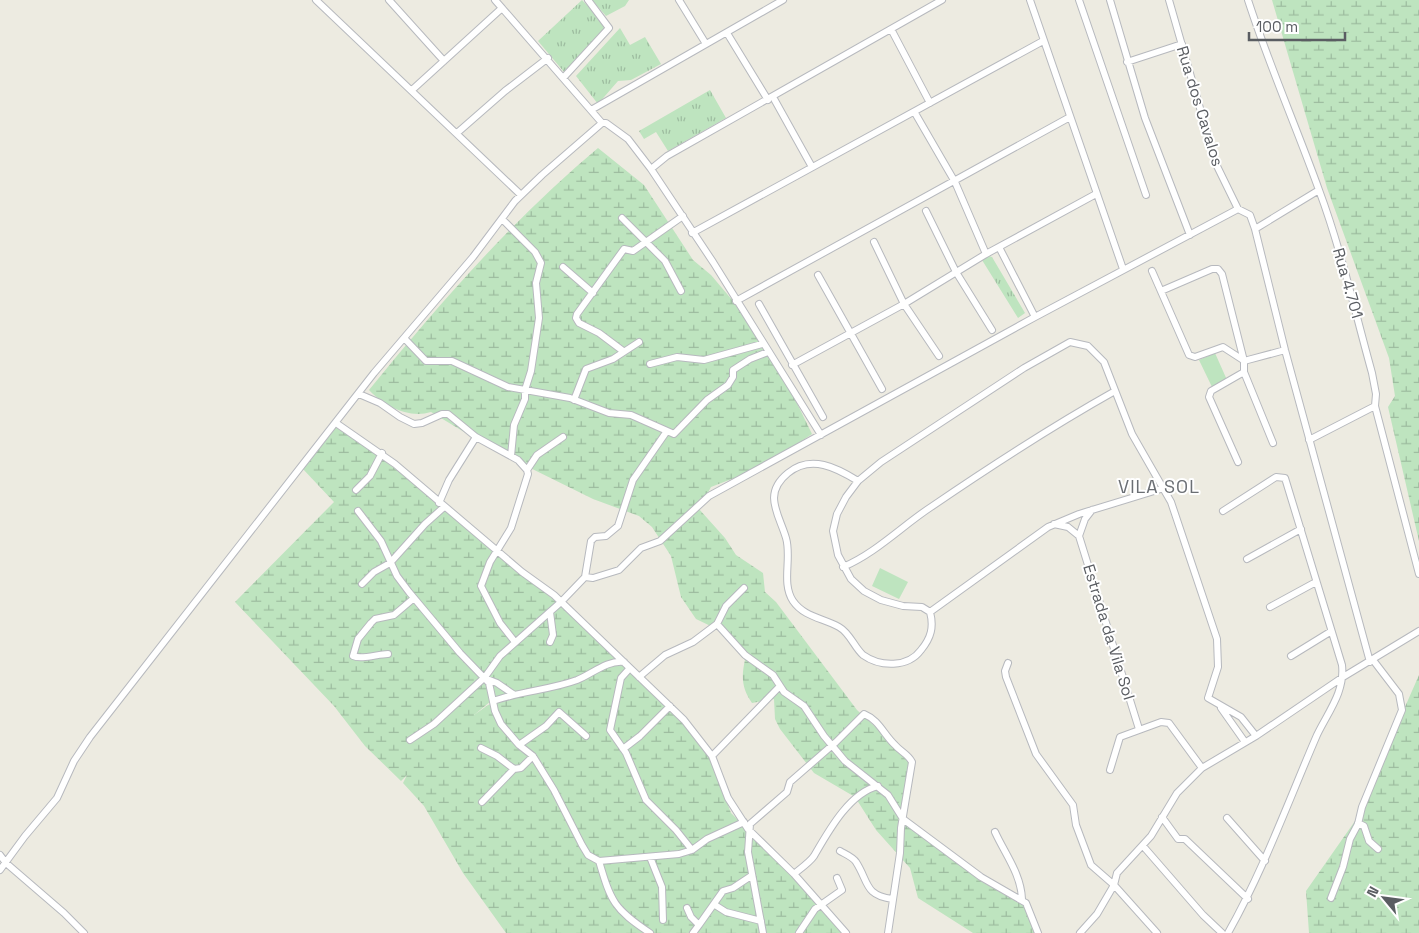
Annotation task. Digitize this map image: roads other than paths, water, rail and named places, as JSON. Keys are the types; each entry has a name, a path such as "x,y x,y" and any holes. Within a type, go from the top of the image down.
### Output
{"street":[{"path":"316,0 521,195"},
{"path":"389,0 444,61"},
{"path":"495,0 548,58 602,123 606,123 628,139 651,169 683,216 820,435"},
{"path":"564,77 609,28 588,0"},
{"path":"679,0 706,44"},
{"path":"592,110 783,0"},
{"path":"651,169 667,156 942,0"},
{"path":"1030,0 1123,269"},
{"path":"1079,0 1146,195"},
{"path":"1110,0 1145,118 1190,234"},
{"name":"Rua dos Cavalos","path":"1168,0 1216,164 1238,209 1250,215 1255,229"},
{"name":"Rua 4.701","path":"1248,0 1280,91 1320,190 1366,346 1375,385 1375,406 1419,574"},
{"path":"412,90 502,8"},
{"path":"891,29 930,103"},
{"path":"727,33 771,98 812,167"},
{"path":"692,233 1043,41"},
{"path":"1127,62 1182,44"},
{"path":"457,133 505,91 548,58"},
{"path":"914,113 955,182 986,254"},
{"path":"736,301 1070,117"},
{"path":"0,870 25,836 57,798 74,761 90,737 404,338 473,257 521,195 602,123"},
{"path":"1320,190 1255,229 1285,350 1371,661 1399,694 1402,710 1350,839 1343,867 1331,898"},
{"path":"792,365 904,304 986,254 1096,194"},
{"path":"585,577 593,578 619,570 641,548 660,541 670,533 709,496 1123,269 1238,209"},
{"path":"926,211 956,272 992,330"},
{"path":"623,351 599,333 577,321 580,308 624,249 634,251 646,240 663,231 683,216"},
{"path":"622,218 665,261 681,291"},
{"path":"502,219 536,252 541,262 536,283 539,318 532,371 525,390 525,399 514,425 511,456"},
{"path":"874,242 904,304 939,356"},
{"path":"1000,247 1035,317"},
{"path":"563,267 593,293"},
{"path":"1161,291 1212,269 1218,269 1222,274 1244,361 1244,372 1273,443"},
{"path":"1152,271 1189,355 1195,358 1223,347 1244,361 1285,350"},
{"path":"818,275 882,388"},
{"path":"759,304 823,417"},
{"path":"404,338 426,361 452,361 496,382 574,400 609,414 635,416 674,434 708,400 728,385 733,377 733,370 750,359 768,352"},
{"path":"574,400 586,369 614,359 623,351 639,342"},
{"path":"930,612 922,607 903,606 881,600 864,591 851,579 843,567 835,546 833,531 837,514 858,481 881,462 1024,368 1070,342 1082,343 1096,352 1109,370 1132,434 1171,502 1217,639 1218,668 1208,694 1210,700 1241,718 1256,736"},
{"path":"650,364 677,357 704,360 762,344"},
{"path":"1238,462 1209,395 1211,391 1244,372"},
{"path":"843,567 869,553 920,514 1003,458 1070,415 1115,391"},
{"path":"359,394 380,403 400,418 414,424 422,423 442,414 448,414 476,437 511,456 527,470"},
{"path":"1310,440 1375,406"},
{"path":"336,423 382,453 496,551 561,602 670,706 684,720 712,756 728,798 748,829 822,903 846,933"},
{"path":"410,740 434,724 486,678 500,656 561,602 585,577 586,561 591,541 595,537 606,536 618,526 633,480 667,430"},
{"path":"362,584 374,572 390,563 442,505 450,480 476,437"},
{"path":"516,642 500,623 481,590 484,574 496,551 512,528 528,474 527,470 537,455 563,437"},
{"path":"356,490 366,482 382,453"},
{"path":"858,481 840,469 826,464 812,463 788,473 779,483 774,495 774,508 786,537 789,553 788,590 793,600 801,610 841,628 862,654 875,662 890,664 907,662 918,654 932,628 930,612"},
{"path":"1223,511 1276,478 1282,476 1286,479 1330,632 1342,665 1343,677 1338,695 1317,736 1248,899 1228,933"},
{"path":"930,612 1034,535 1054,524 1092,509 1164,488"},
{"path":"1054,524 1068,527 1080,536 1085,519 1092,509"},
{"path":"358,511 381,541 390,563 414,598 460,653 486,678 513,694"},
{"path":"1247,559 1301,529"},
{"name":"Estrada da Vila Sol","path":"1080,536 1138,729"},
{"path":"1270,607 1316,582"},
{"path":"639,677 665,655 693,642 717,624 726,606 744,588"},
{"path":"388,654 373,654 358,658 353,656 358,639 375,619 394,615 414,598"},
{"path":"550,612 553,635 550,642"},
{"path":"717,624 746,655 773,675 784,692 804,706 831,745 845,761 888,794 903,820 981,877 1022,900 1028,907 1038,933"},
{"path":"1080,933 1093,920 1114,885 1117,873 1151,836 1177,793 1202,768 1256,736 1343,677 1419,631"},
{"path":"1291,656 1330,632"},
{"path":"493,701 513,694 564,684 613,662 624,662"},
{"path":"1008,663 1005,671 1006,677 1036,754 1073,805 1076,825 1092,865 1114,885 1157,933"},
{"path":"630,668 621,678 619,696 610,730 623,749 646,800 676,830 692,850"},
{"path":"486,678 497,718 519,746 533,756 554,790 582,845 588,854 599,861 668,856 692,850 707,839 744,822"},
{"path":"712,756 780,686"},
{"path":"623,749 640,736 670,706"},
{"path":"1218,706 1244,742"},
{"path":"519,746 546,726 558,712 586,736"},
{"path":"763,933 748,852 748,829 750,824 787,792 790,782 864,714 878,724 892,743 909,756 912,762 888,933"},
{"path":"1110,770 1120,737 1161,722 1169,723 1202,768"},
{"path":"481,748 497,756 514,769"},
{"path":"482,802 514,769 521,768 533,756"},
{"path":"794,874 814,857 842,812 869,788 878,786"},
{"path":"1162,817 1178,839 1185,839 1248,899"},
{"path":"1227,818 1265,861"},
{"path":"1358,823 1364,826 1369,842 1378,849"},
{"path":"994,832 1010,859 1022,886 1022,900"},
{"path":"1143,846 1207,920 1222,933"},
{"path":"840,851 856,862 867,886 876,895 892,899"},
{"path":"0,855 6,863 64,913 84,933"},
{"path":"650,857 662,887 663,920"},
{"path":"599,861 608,890 619,909 650,933"},
{"path":"693,933 715,905 723,891 733,888 751,876"},
{"path":"799,933 822,903 842,890 837,878"},
{"path":"715,905 726,912 761,921"},
{"path":"688,908 690,917 699,925"}],"district":[{"name":"VILA SOL","path":"1159,486"}]}
